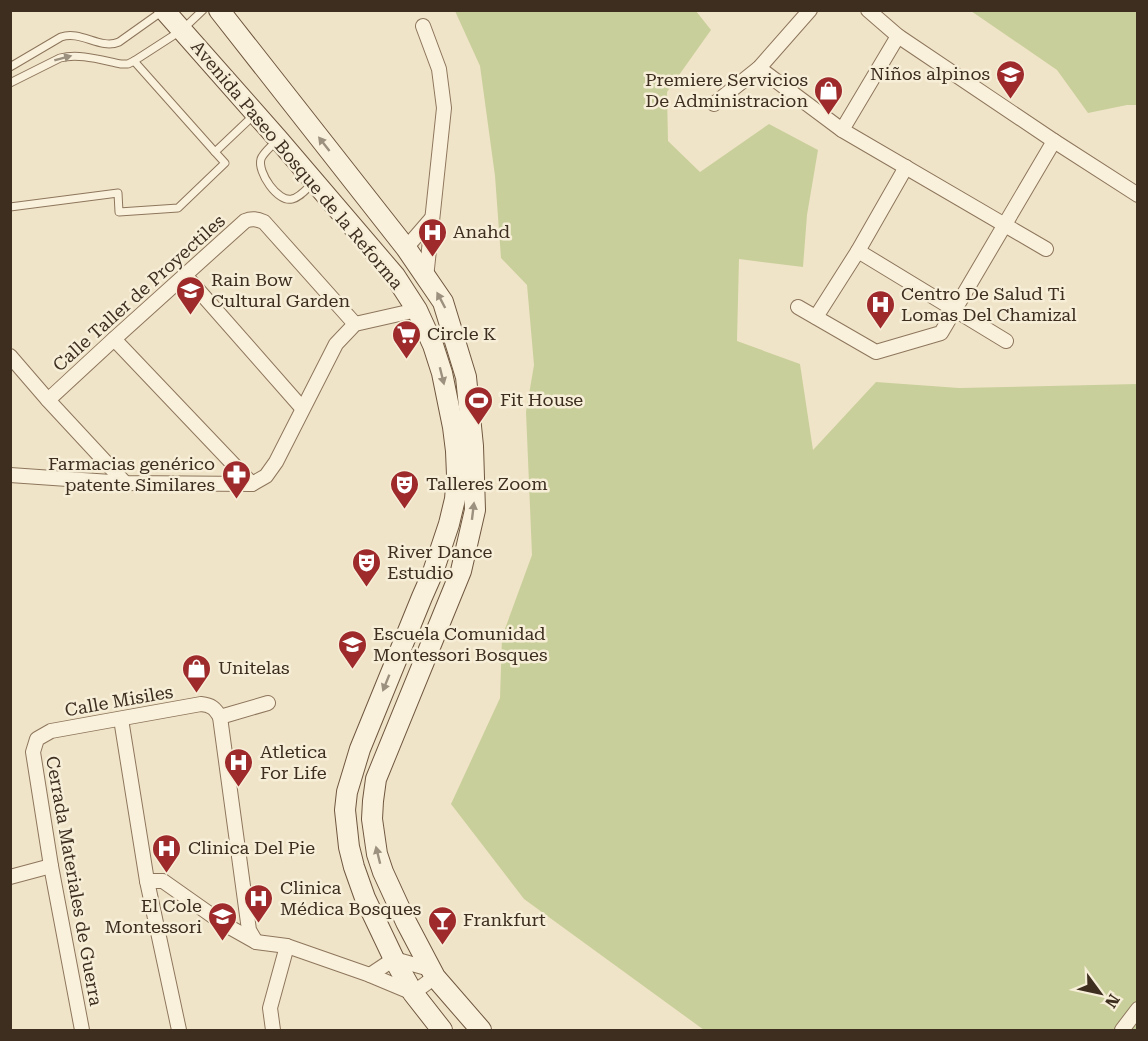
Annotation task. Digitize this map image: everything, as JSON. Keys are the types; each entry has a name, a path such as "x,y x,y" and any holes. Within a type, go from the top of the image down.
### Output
{"main road":[{"name":"Avenida Paseo Bosque de la Reforma","path":"164,10 395,276 417,310 433,345 442,373 456,451 455,499 433,572 360,749 347,792 345,810 349,847 365,898 413,993 442,1030"},
{"name":"Avenida Paseo Bosque de la Reforma","path":"219,10 406,248 443,302 466,377 473,446 475,510 458,580 376,779 372,819 377,854 414,940 432,973 482,1030"},
{"path":"319,187 333,194 341,192 350,183 350,177"},
{"path":"342,213 351,201 369,201"},
{"path":"433,572 440,586 447,587 458,580"},
{"path":"422,597 428,594 437,597 444,611"},
{"path":"393,957 407,955 413,948 414,940"}],"street":[{"path":"714,104 759,68 810,10"},
{"path":"868,10 898,36 1137,195"},
{"path":"423,26 439,69 444,108 426,278"},
{"path":"842,130 898,36"},
{"path":"759,68 842,130 1046,249"},
{"path":"798,307 876,352 941,333 1054,141"},
{"path":"816,317 906,167"},
{"path":"406,248 432,218"},
{"name":"Calle Taller de Proyectiles","path":"48,400 185,274 245,221 251,219 264,222 355,324"},
{"path":"858,250 1006,342"},
{"path":"185,274 302,408"},
{"path":"10,475 125,483 252,484 266,476 276,462 336,344 355,324 417,310"},
{"path":"114,339 252,484"},
{"path":"10,356 125,483"},
{"name":"Calle Misiles","path":"37,739 51,731 201,704 216,709 220,717"},
{"path":"256,942 249,930 220,717 268,704"},
{"path":"122,719 147,881 179,1030"},
{"name":"Cerrada Materiales de Guerra","path":"37,739 33,752 51,866 82,1030"},
{"path":"10,877 51,866"},
{"path":"147,881 163,881 224,924 256,942 287,946 370,975 413,993 432,973 393,957 370,975"},
{"path":"273,1030 270,1008 287,946"},
{"path":"1122,1030 1137,1009"}],"lane":[{"path":"10,67 69,34 108,44 120,42 164,10"},
{"path":"10,83 68,56 128,64 182,30 203,10"},
{"path":"10,207 118,193 119,212 178,208 225,163 134,61"},
{"path":"215,152 256,114"},
{"path":"278,139 261,159 261,171 276,192 283,199 290,200 319,187"}],"green space":[{"path":"455,11 696,11 711,30 667,92 668,141 700,172 769,124 818,150 807,215 803,267 739,259 737,341 800,364 813,450 876,382 959,388 1137,384 1137,1030 704,1030 524,899 451,804 500,698 502,637 532,555 526,412 534,365 527,285 501,258 495,176 480,66"},
{"path":"971,11 1137,11 1137,105 1088,113 1057,70"}],"place":[{"name":"Niños alpinos","path":"1011,100"},
{"name":"Premiere Servicios De Administracion","path":"829,116"},
{"name":"Anahd","path":"432,258"},
{"name":"Rain Bow Cultural Garden","path":"190,316"},
{"name":"Centro De Salud Ti Lomas Del Chamizal","path":"880,330"},
{"name":"Circle K","path":"406,360"},
{"name":"Fit House","path":"479,426"},
{"name":"Farmacias genérico patente Similares","path":"236,500"},
{"name":"Talleres Zoom","path":"405,510"},
{"name":"River Dance Estudio","path":"366,588"},
{"name":"Escuela Comunidad Montessori Bosques","path":"352,670"},
{"name":"Unitelas","path":"197,694"},
{"name":"Atletica For Life","path":"239,788"},
{"name":"Clinica Del Pie","path":"167,874"},
{"name":"Clinica Médica Bosques","path":"259,924"},
{"name":"El Cole Montessori","path":"223,942"},
{"name":"Frankfurt","path":"442,946"}]}
